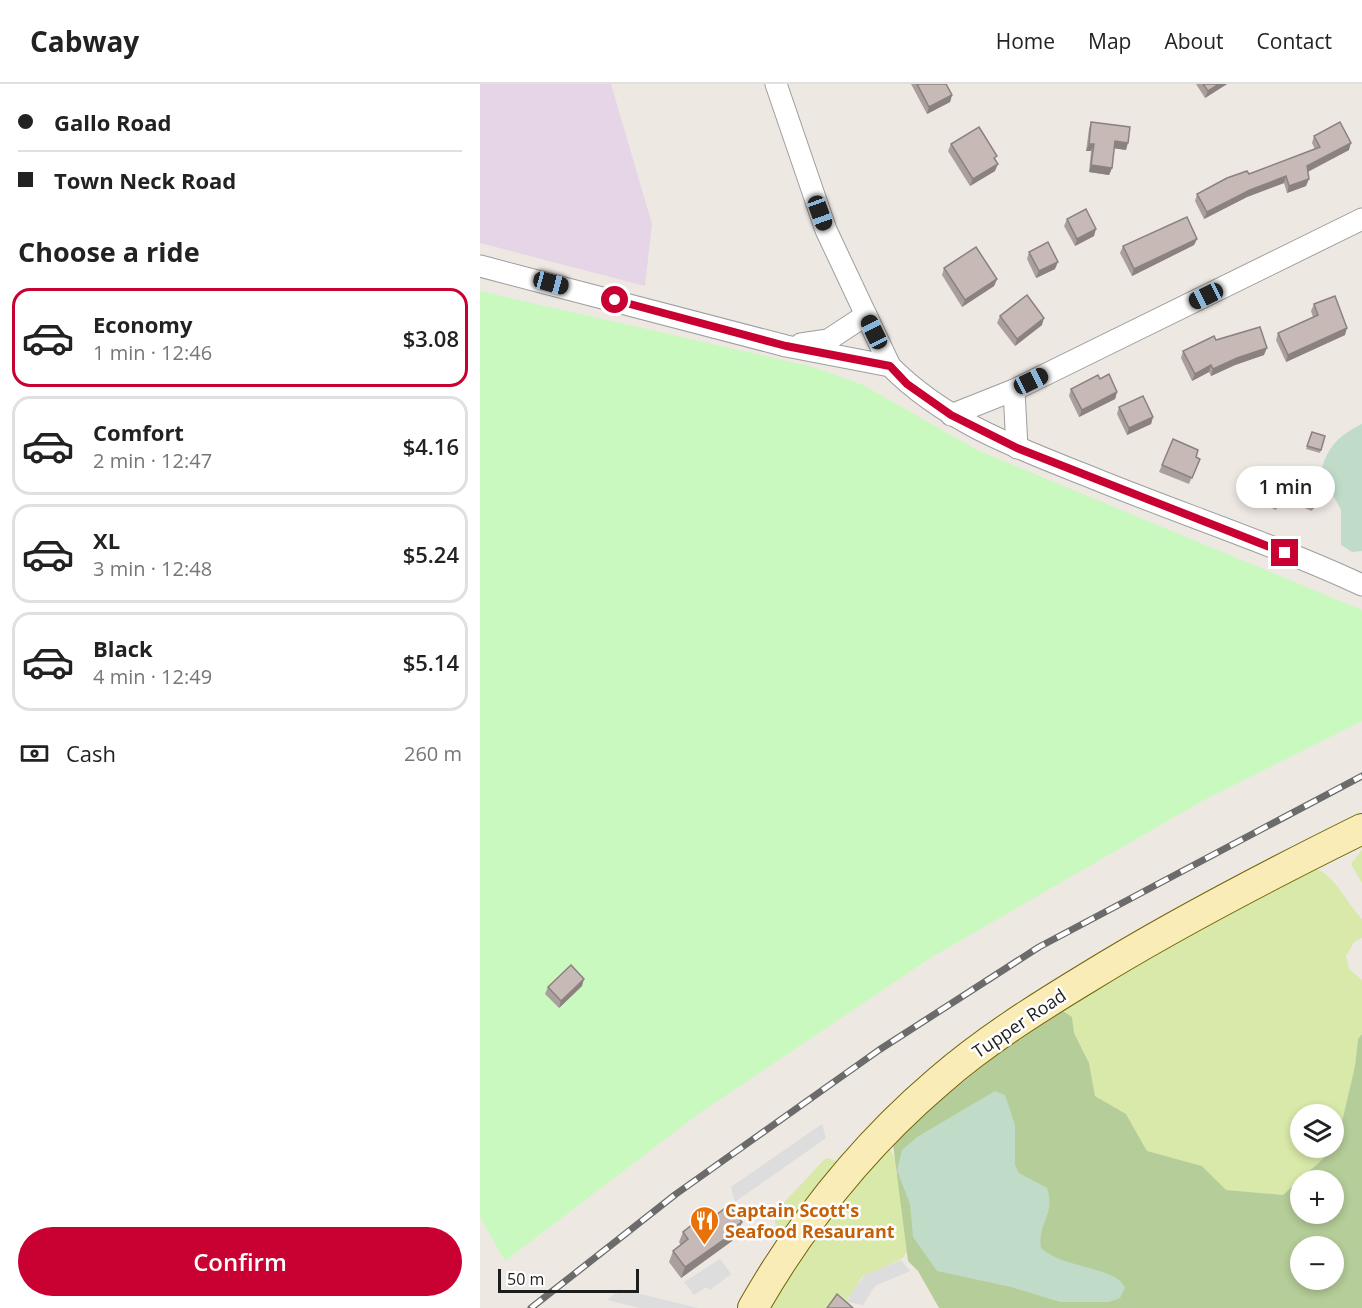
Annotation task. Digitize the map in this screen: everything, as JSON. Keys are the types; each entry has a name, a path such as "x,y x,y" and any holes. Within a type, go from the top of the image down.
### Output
{"main road":[{"name":"Tupper Road","path":"753,1308 804,1228 850,1170 910,1106 967,1058 1024,1017 1138,947 1362,828"}],"street":[{"path":"776,84 826,230 890,366 907,384 951,415 1017,448 1362,585"},
{"path":"951,415 1014,390 1362,219"},
{"path":"480,266 786,346 890,366"},
{"path":"786,346 828,340 866,315"},
{"path":"1014,390 1017,448"}],"shaded area":[{"path":"480,84 611,84 652,224 645,286 480,243"},
{"path":"822,1124 826,1138 735,1202 731,1187"},
{"path":"720,1259 731,1274 710,1290 706,1287 694,1295 684,1282"},
{"path":"901,1260 910,1271 875,1286 863,1305 847,1302 865,1275"},
{"path":"620,1289 698,1308 639,1308 607,1300"}],"green space":[{"path":"480,291 813,367 863,385 977,450 1362,610 1362,721 1202,801 932,957 701,1112 505,1261 480,1217"},
{"path":"1362,424 1362,551 1352,552 1341,545 1341,510 1321,472 1335,443"},
{"path":"1362,850 1362,883 1351,864"},
{"path":"1311,868 1319,870 1333,881 1362,919 1362,938 1354,942 1346,956 1349,969 1362,980 1362,1034 1358,1039 1355,1066 1344,1113 1344,1104 1290,1104 1290,1158 1324,1158 1311,1170 1290,1170 1290,1189 1283,1195 1225,1190 1202,1166 1147,1151 1126,1114 1095,1096 1089,1063 1074,1033 1072,1017 1063,1011 1165,949"},
{"path":"1063,1011 1072,1017 1074,1033 1089,1063 1095,1096 1126,1114 1147,1151 1202,1166 1226,1190 1283,1195 1290,1189 1290,1224 1344,1224 1344,1170 1311,1170 1324,1158 1344,1158 1344,1113 1355,1066 1358,1039 1362,1034 1362,1308 939,1308 918,1271 908,1261 893,1144 939,1101 1002,1051"},
{"path":"995,1091 1005,1095 1015,1125 1015,1165 1019,1173 1047,1188 1049,1206 1040,1239 1041,1248 1051,1255 1112,1276 1120,1281 1125,1288 1120,1298 1109,1302 1060,1302 1011,1287 937,1271 913,1237 910,1204 897,1170 902,1150 917,1137"},
{"path":"889,1148 897,1162 896,1172 907,1205 908,1250 903,1258 862,1277 842,1308 767,1308 810,1237"},
{"path":"826,1158 837,1161 784,1231 780,1230 775,1223 775,1212"}],"building":[{"path":"917,84 946,84 952,95 929,107"},
{"path":"1203,84 1219,84 1208,91"},
{"path":"1091,122 1130,127 1128,143 1115,141 1112,168 1091,165 1094,144 1089,144"},
{"path":"1340,122 1351,143 1307,166 1309,179 1289,186 1286,176 1250,190 1207,212 1197,194 1227,178 1247,171 1249,174 1320,147 1314,136"},
{"path":"979,127 997,156 994,158 998,164 973,179 951,144"},
{"path":"1086,209 1096,229 1077,239 1067,219"},
{"path":"1187,217 1197,239 1134,269 1123,246"},
{"path":"1048,242 1058,262 1039,271 1029,252"},
{"path":"976,247 997,279 965,300 944,268"},
{"path":"1027,295 1044,318 1017,339 1000,316"},
{"path":"1335,296 1347,328 1288,355 1278,333 1318,315 1314,304"},
{"path":"1260,327 1267,348 1213,369 1211,365 1195,374 1183,351 1214,336 1216,340"},
{"path":"1109,374 1117,392 1082,410 1071,389 1098,375 1100,379"},
{"path":"1143,396 1153,417 1129,428 1119,407"},
{"path":"1312,432 1325,436 1321,450 1307,446"},
{"path":"1173,439 1198,450 1196,457 1200,459 1192,478 1162,465"},
{"path":"1263,470 1288,481 1278,503 1254,492"},
{"path":"1307,485 1321,492 1313,508 1299,501"},
{"path":"571,965 584,979 561,1001 548,987"},
{"name":"Captain Scott's Seafood Resaurant","path":"729,1205 742,1222 733,1228 736,1231 685,1267 673,1251 688,1239 683,1232 703,1216 707,1222"},
{"path":"837,1294 853,1308 827,1308"}],"railway":[{"path":"531,1308 676,1194 879,1050 1039,947 1362,776"}],"place":[{"name":"Captain Scott's Seafood Resaurant","path":"704,1246"}],"route":[{"path":"615,300 786,346 890,366 907,384 951,415 1017,448 1285,553"}]}
